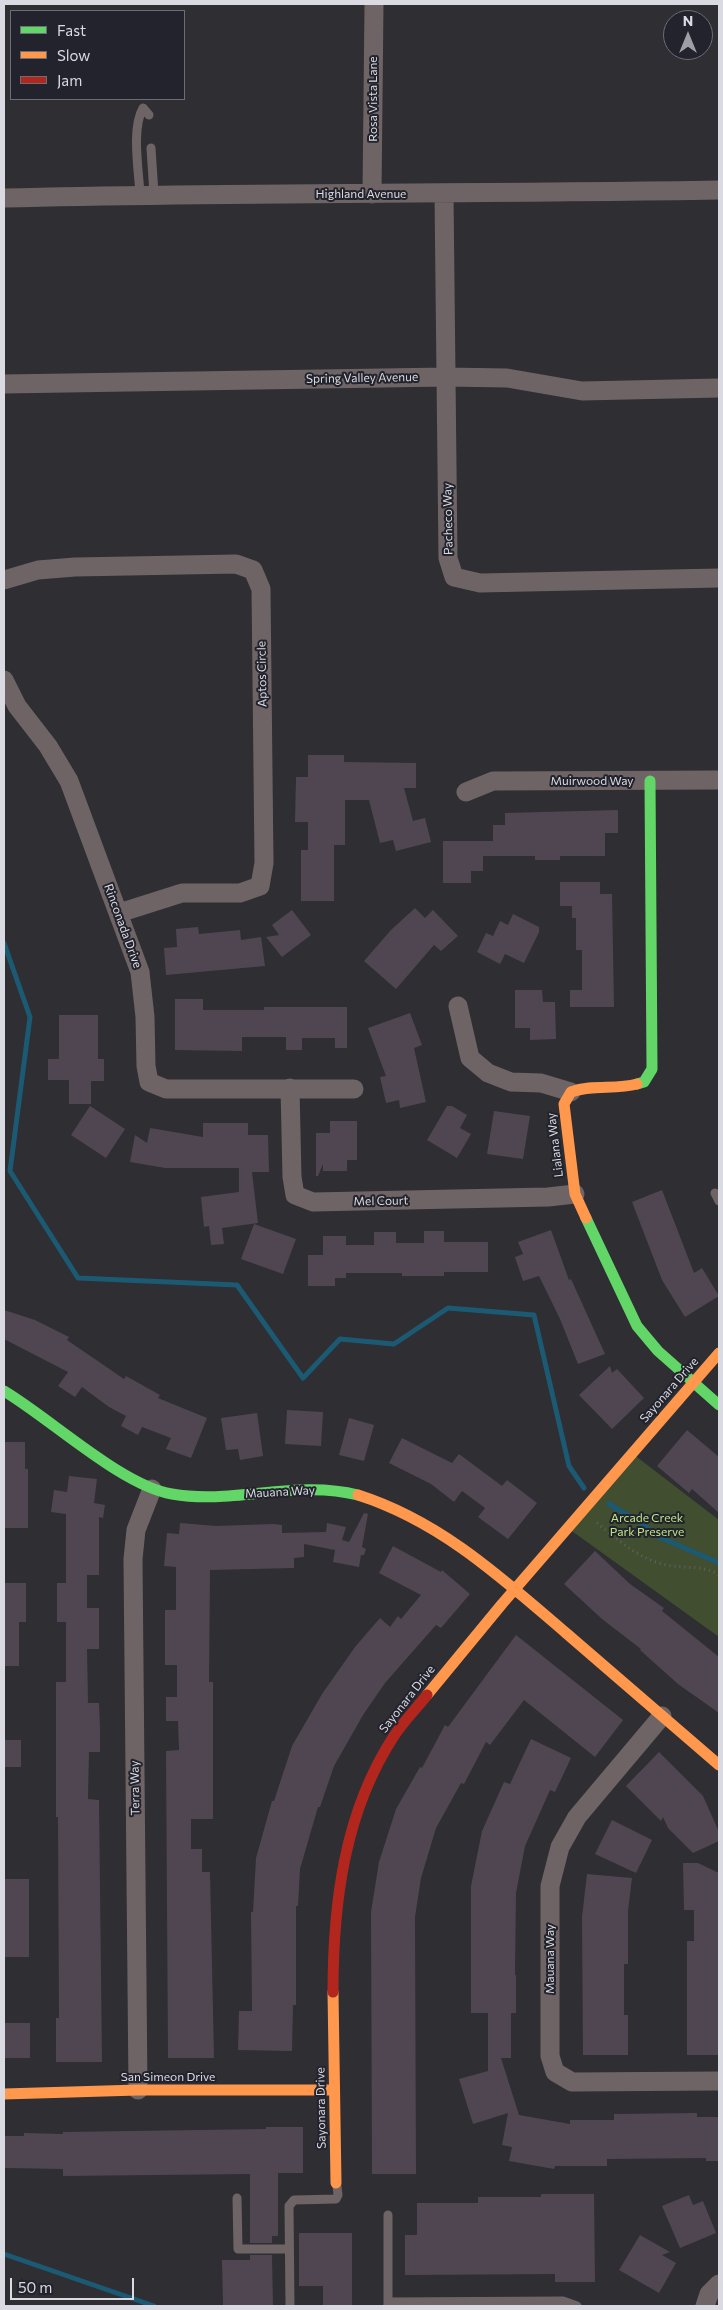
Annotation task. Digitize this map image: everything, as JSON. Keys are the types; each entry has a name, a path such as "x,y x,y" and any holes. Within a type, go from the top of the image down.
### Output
{"street":[{"name":"Rosa Vista Lane","path":"372,194 374,4"},
{"name":"Highland Avenue","path":"4,198 719,190"},
{"name":"Pacheco Way","path":"444,194 448,558 454,577 480,583 719,578"},
{"name":"Spring Valley Avenue","path":"4,384 446,376 507,378 582,391 719,388"},
{"name":"Aptos Circle","path":"4,580 38,570 75,566 236,564 253,570 261,589 264,863 260,886 240,893 182,893 118,913"},
{"name":"Rinconada Drive","path":"4,680 17,706 48,746 69,781 140,972 145,1017 146,1066 149,1082 166,1089 354,1089"},
{"name":"Muirwood Way","path":"466,792 493,781 719,780"},
{"path":"458,1006 470,1058 488,1073 511,1082 541,1083 571,1092 585,1087 627,1087 644,1082 652,1069 650,781"},
{"name":"Mel Court","path":"290,1088 292,1177 295,1195 313,1202 548,1197 575,1194"},
{"name":"Lialana Way","path":"571,1092 564,1104 575,1194 637,1326 658,1351 719,1405"},
{"name":"Sayonara Drive","path":"336,2183 334,1956 336,1911 355,1815 368,1782 394,1736 514,1589 583,1512 719,1353"},
{"name":"Mauana Way","path":"4,1392 113,1467 152,1489 182,1495 214,1496 304,1489 343,1491 376,1501 416,1518 464,1547 719,1765"},
{"name":"Terra Way","path":"138,2090 133,1558 136,1530 152,1489"},
{"name":"Mauana Way","path":"662,1716 577,1817 560,1847 550,1886 550,2056 555,2072 572,2082 719,2081"},
{"name":"San Simeon Drive","path":"4,2094 138,2090 334,2090"},
{"path":"705,2306 709,2294 719,2284"}],"lane":[{"path":"146,111 138,116 137,131 147,195"},
{"path":"147,195 151,148"},
{"path":"290,2306 289,2206 294,2200 336,2199 338,2195 336,2183"},
{"path":"237,2198 238,2249 289,2249"},
{"path":"388,2216 388,2304 563,2301 577,2306"}],"path":[{"path":"583,1512 626,1546 646,1558 667,1565 703,1567 719,1575"}],"green space":[{"name":"Arcade Creek Park Preserve","path":"633,1454 719,1520 719,1637 569,1529"}],"building":[{"path":"308,755 344,755 344,762 416,763 416,788 404,788 413,821 425,818 431,842 396,851 393,840 380,843 369,800 345,800 345,845 334,845 334,901 301,901 301,850 308,850 308,822 295,822 296,777 308,777"},
{"path":"618,810 618,833 605,833 605,856 560,856 560,860 535,860 535,856 483,856 483,871 471,871 471,883 443,883 443,841 493,841 493,825 505,825 505,813"},
{"path":"560,882 600,882 600,894 612,894 614,1007 570,1007 570,990 582,990 582,950 576,950 576,918 572,918 572,906 560,906"},
{"path":"415,908 425,918 433,910 458,936 441,951 434,945 396,989 364,961 391,930"},
{"path":"292,910 311,935 282,957 266,937 279,935 272,925"},
{"path":"513,914 539,927 539,932 524,963 505,954 500,964 477,952 486,933 493,936 500,921 508,925"},
{"path":"198,927 199,934 240,930 241,940 261,937 265,966 166,975 164,948 177,947 176,929"},
{"path":"515,990 542,990 543,1002 555,1002 556,1039 530,1040 530,1028 515,1028"},
{"path":"175,999 203,999 203,1010 264,1010 264,1007 347,1007 347,1048 335,1048 335,1038 302,1038 302,1050 286,1050 286,1037 242,1037 242,1051 175,1050"},
{"path":"410,1013 422,1045 414,1048 426,1102 400,1108 399,1100 386,1103 380,1077 386,1076 368,1028"},
{"path":"59,1015 98,1015 98,1059 104,1059 104,1081 91,1081 91,1104 69,1104 69,1080 48,1080 48,1059 59,1059"},
{"path":"90,1106 125,1129 106,1158 71,1135"},
{"path":"447,1106 452,1106 467,1115 460,1128 471,1134 457,1158 427,1140"},
{"path":"494,1111 530,1116 523,1159 487,1154"},
{"path":"330,1121 357,1121 357,1160 347,1160 347,1171 323,1171 323,1164 318,1176 316,1176 316,1133 330,1133"},
{"path":"203,1123 248,1123 248,1135 268,1135 269,1172 252,1172 258,1223 222,1228 224,1244 211,1245 209,1226 204,1227 201,1197 239,1192 239,1168 165,1168 130,1162 135,1135 147,1143 150,1128 203,1137"},
{"path":"662,1190 694,1273 702,1268 719,1296 685,1317 662,1280 632,1202"},
{"path":"254,1224 296,1239 283,1274 241,1259"},
{"path":"551,1230 569,1280 571,1279 605,1354 578,1364 560,1319 539,1276 523,1281 515,1257 523,1254 518,1242"},
{"path":"424,1231 444,1231 444,1242 488,1242 488,1272 444,1272 444,1276 402,1276 402,1273 346,1273 346,1278 335,1278 335,1286 308,1286 308,1255 323,1255 323,1236 346,1236 346,1245 374,1245 374,1232 396,1232 396,1243 424,1243"},
{"path":"4,1310 35,1320 69,1337 67,1340 124,1379 126,1376 160,1395 158,1398 207,1418 191,1458 166,1449 171,1438 142,1427 138,1435 121,1426 126,1416 109,1407 82,1387 75,1397 58,1386 68,1372 4,1339"},
{"path":"610,1366 612,1373 617,1369 644,1398 612,1429 579,1395"},
{"path":"287,1410 323,1412 321,1446 285,1444"},
{"path":"257,1413 263,1456 240,1460 238,1449 226,1450 221,1418"},
{"path":"349,1418 374,1425 364,1461 339,1455"},
{"path":"687,1430 719,1457 719,1513 692,1489 689,1493 657,1466"},
{"path":"402,1438 452,1463 459,1454 502,1486 507,1480 537,1503 508,1539 478,1517 485,1508 462,1491 454,1502 431,1484 389,1463"},
{"path":"4,1442 25,1442 25,1469 28,1469 28,1528 4,1528"},
{"path":"69,1476 97,1479 94,1503 105,1505 103,1518 99,1517 99,1575 87,1575 87,1608 99,1608 99,1649 87,1649 88,1703 99,1703 100,1728 100,1752 89,1752 88,1799 99,1800 102,2062 56,2062 56,2018 59,2018 56,1682 66,1682 66,1622 57,1622 57,1583 66,1583 66,1514 51,1512 54,1490 67,1492"},
{"path":"364,1513 368,1514 362,1547 366,1549 364,1555 361,1555 359,1567 333,1562 335,1550 304,1544 304,1557 294,1558 294,1568 210,1570 209,1682 213,1682 213,1819 191,1819 191,1849 202,1849 202,1872 210,1872 214,2058 168,2058 166,1751 179,1750 178,1721 166,1721 166,1697 177,1697 177,1665 165,1665 165,1610 176,1610 176,1567 164,1566 167,1533 179,1534 180,1523 216,1526 273,1524 282,1525 282,1533 326,1532 327,1523 346,1527 342,1540 349,1542"},
{"path":"393,1546 441,1572 442,1570 470,1594 441,1628 436,1625 385,1683 363,1715 334,1766 320,1807 318,1807 300,1869 298,1906 296,1906 296,2005 293,2005 292,2051 238,2050 239,2011 252,2011 251,1912 253,1912 256,1858 272,1801 274,1801 292,1746 322,1694 355,1647 380,1618 390,1627 398,1616 401,1619 421,1595 379,1573"},
{"path":"595,1551 630,1584 664,1608 662,1611 719,1657 719,1713 678,1684 641,1649 602,1619 564,1584"},
{"path":"4,1583 26,1583 26,1622 19,1622 19,1666 4,1666"},
{"path":"516,1635 623,1720 595,1757 524,1700 490,1745 486,1742 464,1784 461,1783 436,1828 421,1878 415,1917 416,2174 372,2174 371,1912 379,1862 396,1809 420,1767 422,1768 445,1725 448,1727"},
{"path":"531,1739 571,1758 555,1792 550,1790 525,1846 516,1893 516,2013 511,2013 511,2058 501,2058 519,2115 570,2124 570,2120 614,2120 614,2114 697,2113 697,2117 719,2117 719,2161 706,2161 706,2158 607,2159 607,2166 555,2166 554,2169 509,2161 512,2147 502,2145 508,2113 473,2124 459,2079 488,2071 488,2013 471,2013 471,1886 482,1831 504,1782 510,1784"},
{"path":"4,1740 21,1740 21,1767 4,1767"},
{"path":"659,1752 703,1796 719,1832 719,1841 693,1853 668,1828 663,1817 661,1821 626,1786"},
{"path":"612,1820 652,1840 636,1873 595,1854"},
{"path":"683,1863 698,1863 719,1873 719,2055 687,2055 687,1941 694,1941 694,1910 684,1910"},
{"path":"587,1874 632,1878 628,1911 628,1964 624,1964 624,2015 628,2015 628,2055 583,2055 582,1917"},
{"path":"4,1879 29,1879 29,1957 4,1957"},
{"path":"4,2023 30,2023 30,2058 4,2058"},
{"path":"266,2127 303,2127 303,2173 278,2173 278,2236 272,2236 272,2243 250,2243 250,2174 63,2176 63,2169 4,2168 4,2136 24,2136 24,2133 63,2134 63,2132 266,2129"},
{"path":"541,2194 594,2194 595,2282 555,2282 555,2274 405,2275 405,2235 417,2235 417,2203 478,2203 478,2197 541,2197"},
{"path":"689,2195 693,2205 703,2201 716,2233 680,2248 662,2206"},
{"path":"299,2233 352,2233 352,2306 323,2306 323,2286 299,2286"},
{"path":"640,2235 670,2252 662,2255 676,2263 659,2293 619,2270"},
{"path":"250,2255 272,2255 273,2306 223,2305 222,2260 250,2260"}],"waterway":[{"path":"4,943 30,1017 10,1171 78,1278 237,1285 303,1378 340,1339 394,1344 448,1308 534,1315 569,1466 584,1488"},
{"path":"609,1504 641,1523 659,1537 719,1563"},
{"path":"4,2254 154,2306"}],"traffic: fast":[{"path":"637,1084 644,1082 652,1069 650,781"},
{"path":"586,1218 637,1326 658,1351 719,1405"},
{"path":"4,1391 109,1465 152,1488 172,1494 218,1497 312,1490 358,1495"}],"traffic: slow":[{"path":"586,1218 575,1194 564,1104 571,1092 637,1084"},
{"path":"427,1695 502,1604 719,1353"},
{"path":"358,1495 388,1506 416,1520 469,1553 518,1592 719,1765"},
{"path":"333,1992 336,2183"},
{"path":"4,2094 138,2090 333,2090"}],"traffic: jam":[{"path":"333,1992 339,1892 353,1827 363,1796 377,1765 394,1736 427,1695"}]}
